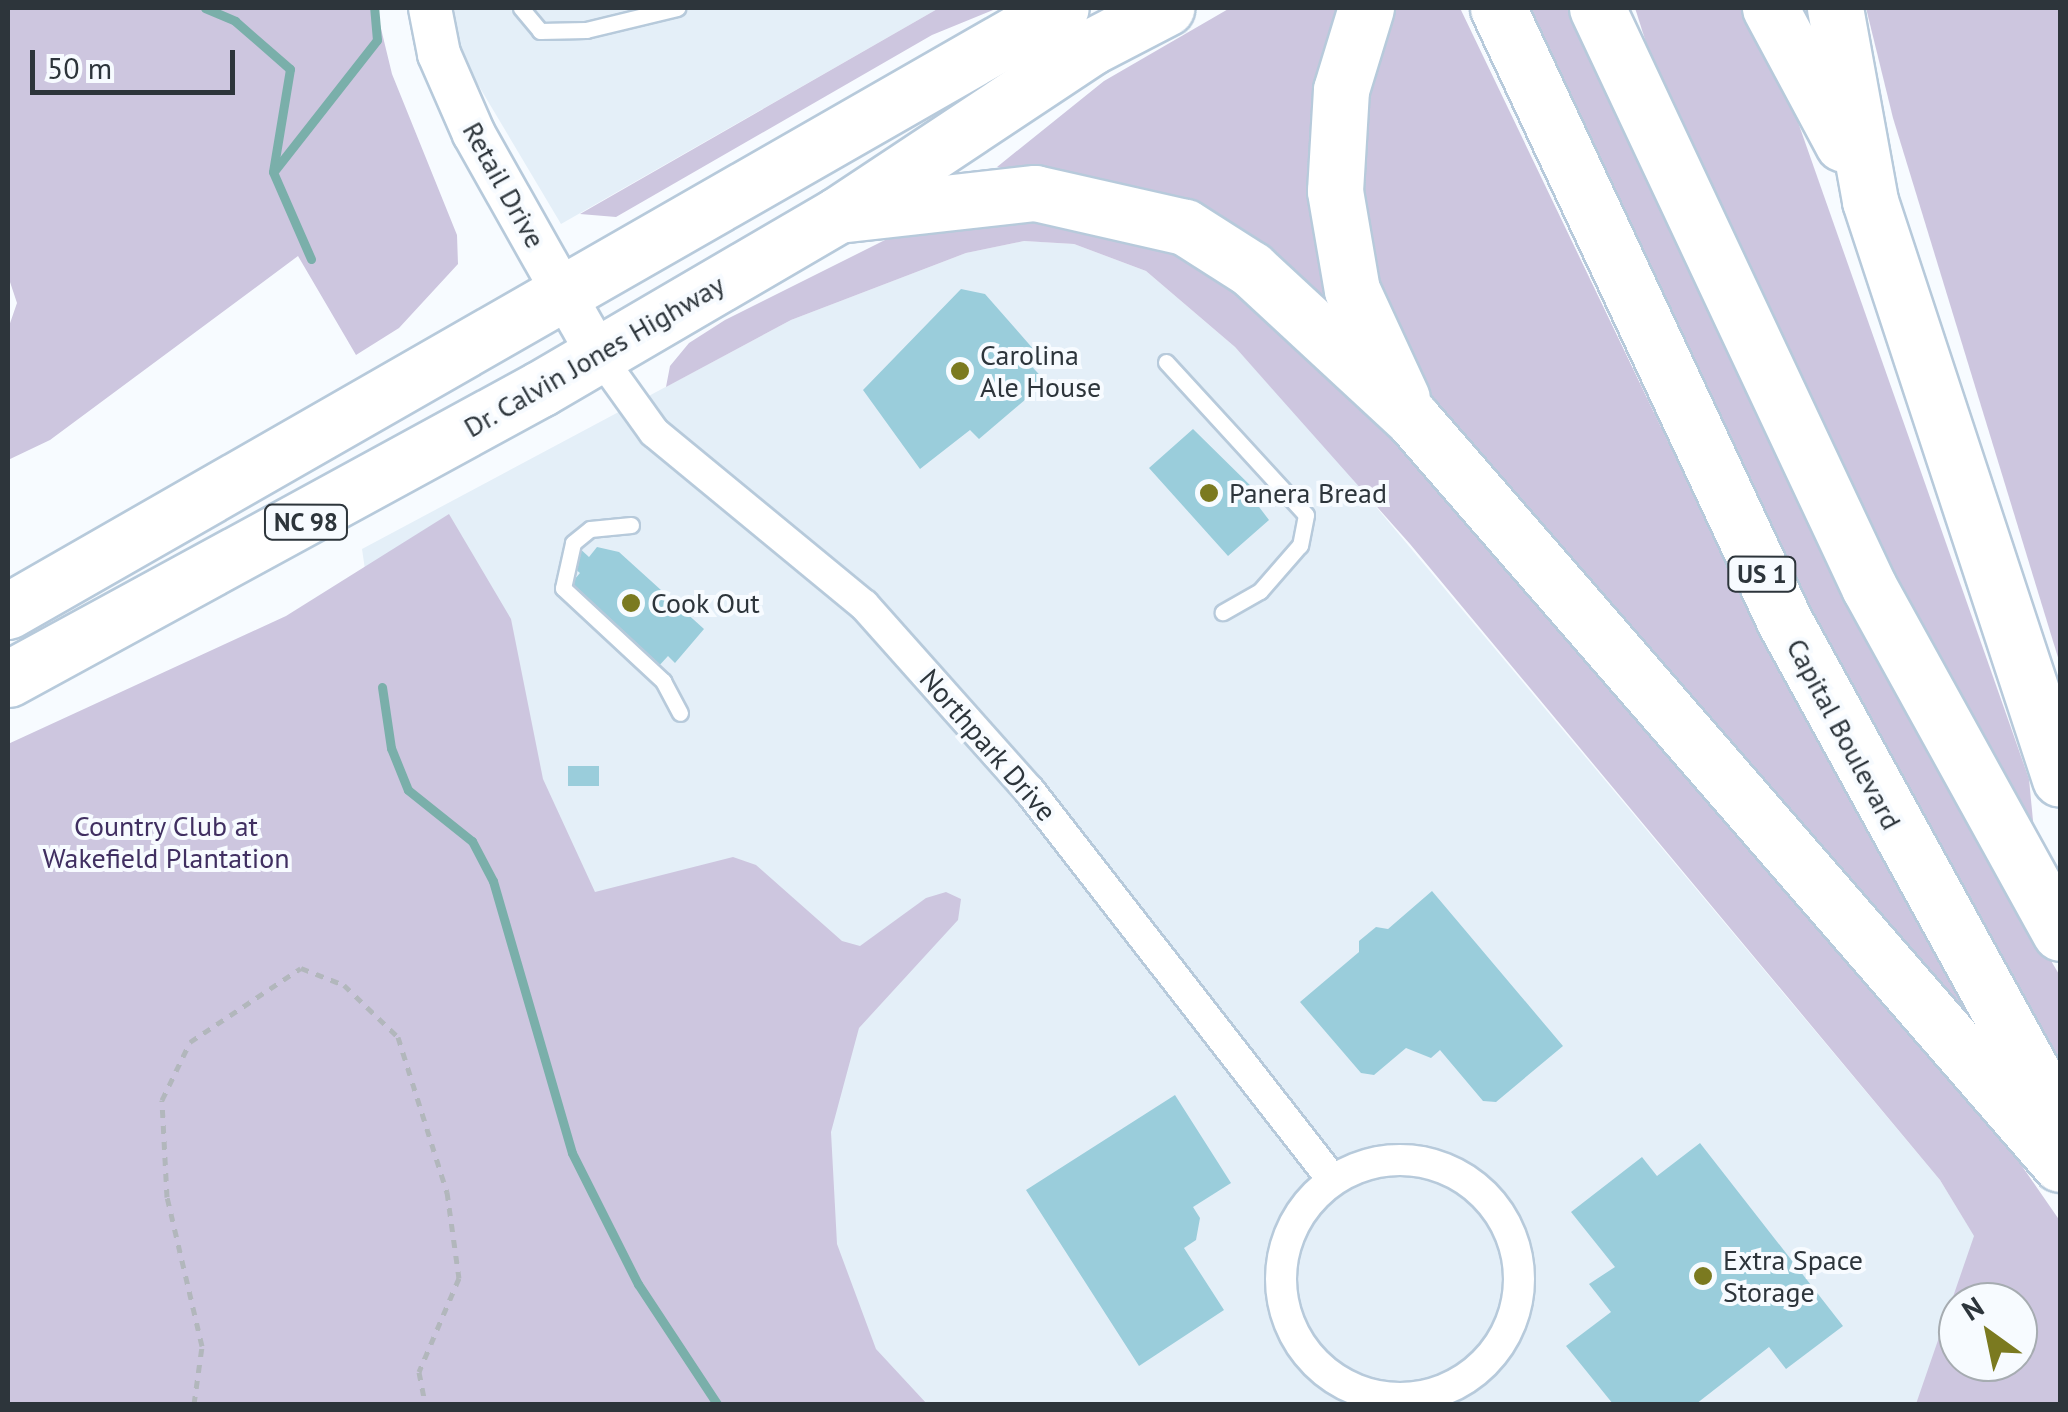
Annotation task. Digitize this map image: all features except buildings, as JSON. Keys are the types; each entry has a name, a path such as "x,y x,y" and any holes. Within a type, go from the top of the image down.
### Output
{"highway":[{"name":"Dr. Calvin Jones Highway","path":"8,679 298,527 838,216 1091,48 1166,8"},
{"path":"1366,8 1341,90 1334,190 1352,290 1412,418"},
{"name":"Capital Boulevard","path":"1498,8 1793,639 2060,1122"},
{"path":"1597,8 1869,587 2060,932"},
{"path":"1770,8 1870,201"},
{"path":"1836,8 1870,201 2060,779"},
{"name":"NC 98","path":"8,611 1052,12"},
{"path":"838,216 1035,193 1185,227 1251,269 1412,418 2060,1164"}],"street":[{"name":"Retail Drive","path":"430,8 439,54 474,134 598,354"},
{"name":"Northpark Drive","path":"598,354 654,432 864,605 952,702 1140,927 1333,1180"},
{"path":"1376,1163 1429,1164 1465,1180 1494,1207 1516,1255 1517,1295 1506,1333 1472,1374 1423,1396 1370,1394 1345,1385 1304,1352 1283,1303 1284,1250 1308,1203 1333,1180 1376,1163"}],"lane":[{"path":"521,8 540,32 586,30 677,8"},
{"path":"1166,362 1306,515 1290,557 1260,591 1223,612"},
{"path":"631,526 590,529 574,543 562,588 663,680 680,713"}],"path":[{"path":"194,1404 202,1346 167,1197 162,1100 190,1042 301,968 344,985 398,1037 447,1192 459,1278 419,1372 424,1404"}],"shaded area":[{"path":"454,8 939,8 561,224 458,51"},
{"path":"1024,241 1074,244 1146,271 1235,347 1341,465 1940,1180 2003,1282 1938,1282 1938,1382 2038,1382 2060,1404 717,1404 391,748 362,549 791,320 966,253"}],"green space":[{"path":"8,8 376,8 392,74 457,235 458,264 399,328 356,355 298,256 50,440 8,460 8,329 17,303 8,276"},
{"path":"939,8 998,8 932,35 616,217 580,214"},
{"path":"1230,8 1342,8 1347,324 1047,173 997,167 1104,81"},
{"path":"1388,8 1460,8 1778,671 2007,1066 1452,428 1407,356 1378,289 1364,220 1368,66"},
{"path":"1520,8 1570,8 1917,732 2060,976 2060,1085 1865,737"},
{"path":"1635,8 1742,8 1786,88 2029,779 2034,831 1919,641 1657,77"},
{"path":"1866,8 2060,8 2060,664 1893,118"},
{"path":"1014,207 1192,247 1359,389 1979,1104 2060,1221 2060,1404 1916,1404 1938,1340 1938,1382 2038,1382 2038,1282 1958,1282 1974,1236 1940,1180 1410,544 1235,347 1146,271 1074,244 1024,241 966,253 791,320 666,387 670,366 689,343 725,320 907,229"},
{"name":"Country Club at Wakefield Plantation","path":"449,514 511,619 543,779 595,892 733,857 756,865 842,941 860,946 926,898 946,892 961,899 958,920 859,1028 831,1132 837,1244 876,1349 927,1404 8,1404 8,744 286,616"}],"waterway":[{"path":"205,8 235,21 290,69 273,172 311,259"},
{"path":"275,170 377,40 374,8"},
{"path":"382,687 391,748 408,790 472,841 493,881 572,1153 638,1284 717,1404"}],"place":[{"name":"Carolina Ale House","path":"960,371"},
{"name":"Panera Bread","path":"1209,493"},
{"name":"Cook Out","path":"631,603"},
{"name":"Extra Space Storage","path":"1703,1276"}]}
